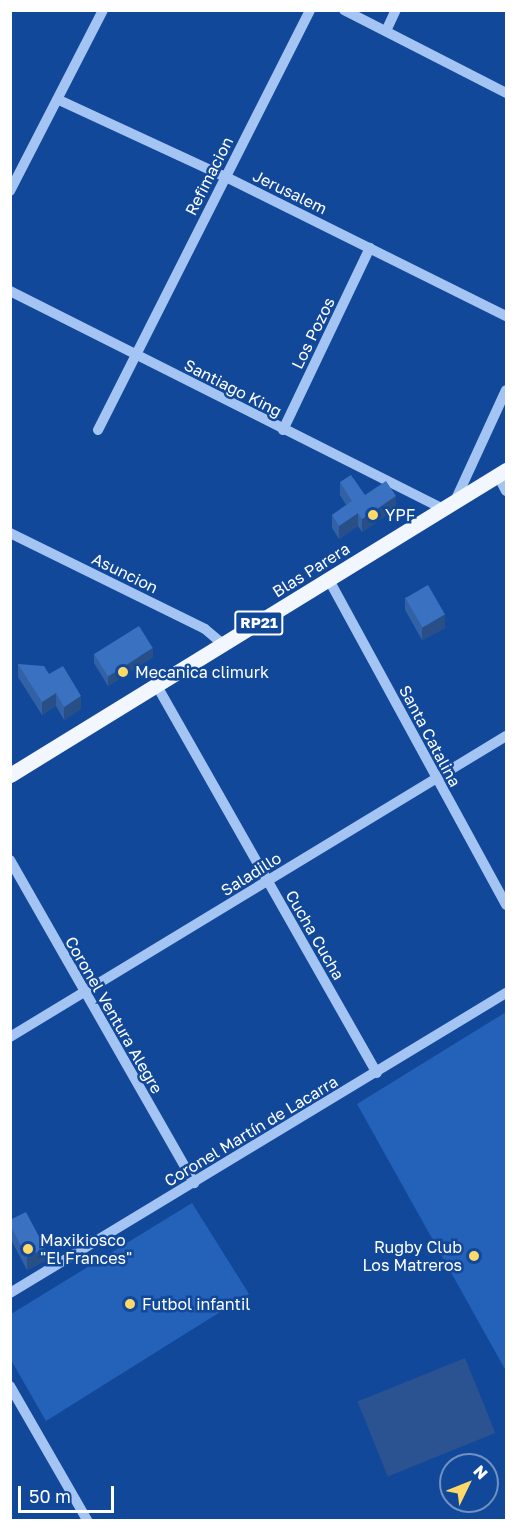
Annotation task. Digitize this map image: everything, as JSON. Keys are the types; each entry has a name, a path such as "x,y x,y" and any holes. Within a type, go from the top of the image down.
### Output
{"main road":[{"name":"Blas Parera","path":"10,775 502,473"}],"street":[{"path":"10,191 59,100 103,10"},
{"name":"Refimacion","path":"98,430 310,10"},
{"path":"344,10 507,93"},
{"path":"386,31 396,10"},
{"name":"Jerusalem","path":"59,100 226,177 507,316"},
{"name":"Los Pozos","path":"283,430 370,248"},
{"name":"Santiago King","path":"10,291 283,430 449,505"},
{"path":"449,505 507,390"},
{"path":"502,473 507,491"},
{"name":"Asuncion","path":"10,533 205,629 224,645"},
{"name":"Santa Catalina","path":"329,580 507,905"},
{"name":"Cucha Cucha","path":"157,686 377,1073"},
{"name":"Saladillo","path":"10,1037 507,736"},
{"name":"Coronel Ventura Alegre","path":"10,860 84,994 194,1183"},
{"name":"Coronel Martín de Lacarra","path":"10,1293 507,993"},
{"path":"10,1386 87,1521"}],"shaded area":[{"name":"Rugby Club Los Matreros","path":"506,1012 506,1371 357,1104"},
{"name":"Futbol infantil","path":"192,1203 249,1294 46,1421 11,1360 11,1314"},
{"path":"465,1358 495,1433 446,1453 439,1453 439,1456 388,1477 357,1401"}],"building":[{"path":"351,475 365,495 386,481 396,496 362,519 358,513 339,526 332,515 352,501 340,482"},
{"path":"428,585 445,614 422,627 405,598"},
{"path":"139,626 153,648 108,676 94,654"},
{"path":"18,664 44,666 49,674 63,666 81,696 64,707 56,693 42,702"},
{"path":"26,1212 45,1248 27,1257 10,1225 10,1220"}],"place":[{"name":"YPF","path":"373,515"},
{"name":"Mecanica climurk","path":"123,672"},
{"name":"Maxikiosco \"El Frances\"","path":"28,1249"},
{"name":"Rugby Club Los Matreros","path":"474,1256"},
{"name":"Futbol infantil","path":"130,1304"}]}
